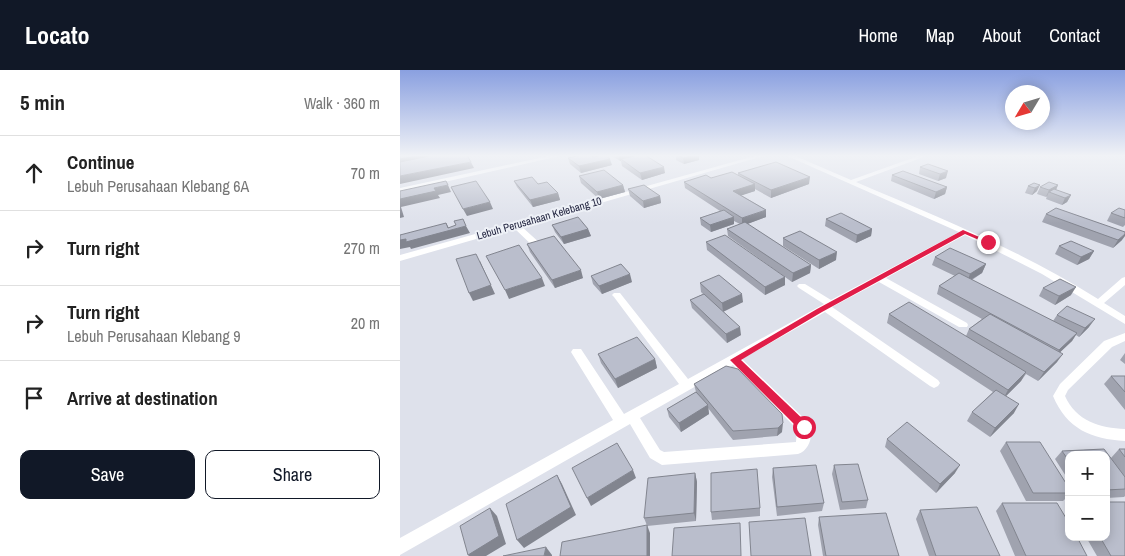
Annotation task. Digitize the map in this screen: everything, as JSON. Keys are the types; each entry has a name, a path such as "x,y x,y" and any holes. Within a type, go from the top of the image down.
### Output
{"street":[{"path":"400,190 457,178"},
{"name":"Lebuh Perusahaan Kelebang 10","path":"400,258 685,178"},
{"path":"840,178 965,232 1066,283 1125,321"},
{"path":"850,182 862,178"},
{"path":"515,225 539,247"},
{"path":"400,547 828,306 965,232"},
{"path":"879,278 963,325"},
{"path":"1099,303 1125,280"},
{"path":"802,286 934,383"},
{"path":"618,295 687,386"},
{"path":"1125,337 1108,344 1064,386 1059,396 1063,408 1071,418 1094,430 1125,435"},
{"path":"577,352 655,454 662,459 798,448 802,445 804,427 735,360"}],"building":[{"path":"533,178 538,184 547,182 558,193 530,200 514,181"},
{"path":"581,178 614,178 623,185 597,192"},
{"path":"698,178 743,178 755,184 733,191 766,210 742,218 684,182"},
{"path":"747,178 808,178 771,190"},
{"path":"899,178 921,178 947,187 936,192"},
{"path":"446,181 448,185 434,188 436,191 400,199 400,191"},
{"path":"476,181 490,202 463,209 451,187"},
{"path":"1049,182 1058,185 1049,190 1040,187"},
{"path":"1034,183 1040,185 1035,188 1028,186"},
{"path":"644,185 660,196 643,201 628,189"},
{"path":"1054,189 1071,195 1065,198 1049,192"},
{"path":"1056,208 1125,232 1125,234 1118,240 1046,214"},
{"path":"1119,208 1125,210 1125,218 1111,213"},
{"path":"724,210 734,217 710,225 700,218"},
{"path":"841,213 872,229 857,235 826,219"},
{"path":"578,217 588,229 561,237 552,225"},
{"path":"463,219 466,226 406,242 406,239 400,240 400,235 446,223 448,228 456,225 454,221"},
{"path":"745,222 811,265 793,273 727,229"},
{"path":"800,231 837,252 819,260 783,238"},
{"path":"725,235 785,277 765,287 706,242"},
{"path":"554,236 581,270 552,280 527,244"},
{"path":"1071,241 1094,251 1081,257 1059,246"},
{"path":"519,245 542,278 505,290 486,256"},
{"path":"950,248 986,264 970,274 935,257"},
{"path":"476,254 491,285 469,293 456,259"},
{"path":"621,264 630,274 599,286 591,276"},
{"path":"959,273 1077,333 1059,350 939,286"},
{"path":"719,275 742,294 722,303 700,283"},
{"path":"1060,279 1076,287 1059,296 1043,288"},
{"path":"704,294 740,327 726,334 690,300"},
{"path":"909,302 1026,372 1008,390 889,314"},
{"path":"1067,306 1095,319 1085,328 1057,315"},
{"path":"990,314 1063,354 1044,372 969,329"},
{"path":"637,337 655,359 615,379 598,354"},
{"path":"726,366 738,369 782,414 783,423 778,428 733,431 694,384"},
{"path":"1111,376 1125,376 1125,392"},
{"path":"996,390 1019,404 995,428 972,412"},
{"path":"696,392 708,405 679,423 667,409"},
{"path":"907,422 960,465 940,484 887,439"},
{"path":"1006,442 1040,442 1065,482 1065,493 1033,493"},
{"path":"617,443 633,470 587,498 572,468"},
{"path":"1104,449 1106,451 1065,451 1065,455 1062,451"},
{"path":"1119,449 1125,449 1125,457"},
{"path":"1110,457 1125,477 1125,489 1110,490"},
{"path":"858,464 868,500 842,502 834,465"},
{"path":"816,465 824,503 777,507 773,468"},
{"path":"757,469 760,508 711,512 711,473"},
{"path":"695,473 694,513 644,518 648,478"},
{"path":"557,475 571,507 517,540 506,504"},
{"path":"1110,502 1125,502 1125,556 1111,556 1102,541 1110,541"},
{"path":"1002,503 1057,503 1065,516 1065,541 1079,541 1087,556 1026,556"},
{"path":"977,507 1000,556 936,556 920,510"},
{"path":"490,508 499,536 468,555 460,526"},
{"path":"886,513 899,556 826,556 819,517"},
{"path":"805,518 811,556 751,556 749,522"},
{"path":"740,523 741,556 672,556 674,528"},
{"path":"647,525 647,556 560,556 562,542"},
{"path":"546,547 544,556 503,556"}],"route":[{"path":"804,427 735,360 820,310 965,232 988,242"}]}
